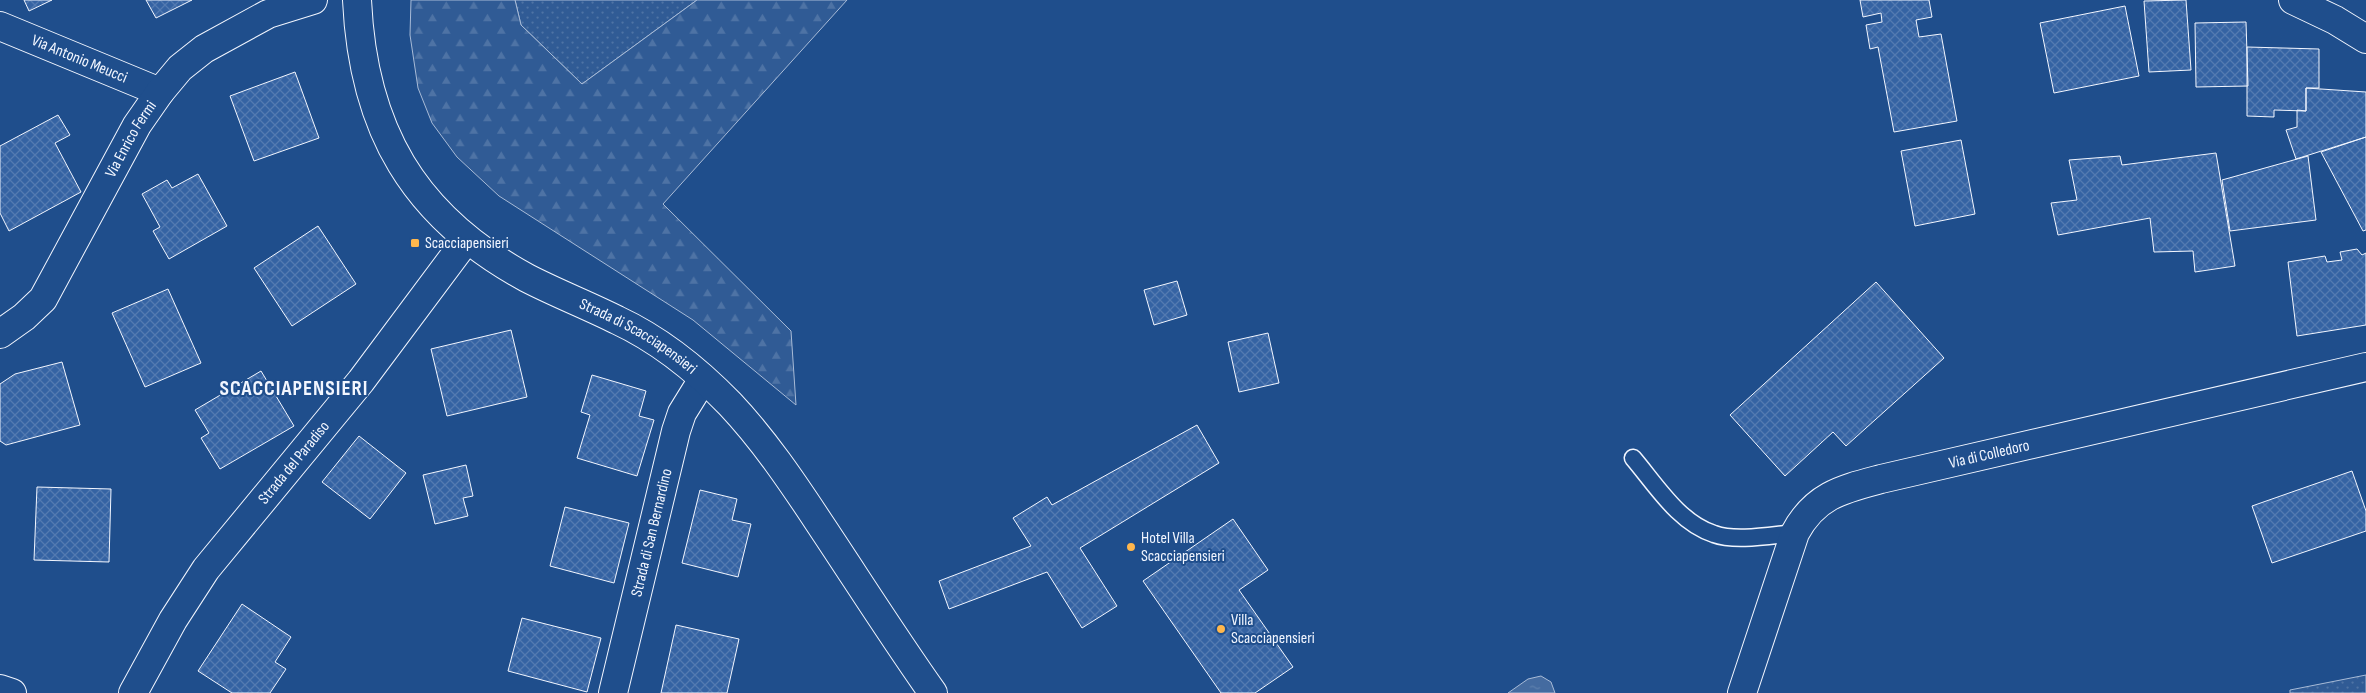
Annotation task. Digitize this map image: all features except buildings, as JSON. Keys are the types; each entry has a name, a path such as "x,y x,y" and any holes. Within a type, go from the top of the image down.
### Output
{"street":[{"name":"Via Enrico Fermi","path":"0,334 43,299 137,125 160,92 180,68 204,49 268,14 313,0"},
{"name":"Strada di Scacciapensieri","path":"357,0 358,27 370,94 388,141 419,191 466,239 489,256 529,279 639,331 662,345 703,379 752,429 802,496 933,693"},
{"path":"2293,0 2335,20 2366,39"},
{"name":"Via Antonio Meucci","path":"0,26 160,92"},
{"name":"Strada del Paradiso","path":"133,693 173,620 206,569 361,381 466,239"},
{"name":"Via di Colledoro","path":"1742,693 1795,533 1804,517 1816,505 1843,489 2366,367"},
{"name":"Strada di San Bernardino","path":"613,693 676,431 682,413 703,379"},
{"path":"0,689 12,693"}],"lane":[{"path":"1634,458 1674,507 1699,527 1715,535 1745,537 1795,533"}],"green space":[{"path":"411,0 515,0 521,25 582,84 697,0 847,0 663,204 791,331 796,405 693,320 499,196 457,157 432,123 418,88 410,35"},
{"path":"515,0 697,0 582,84 521,25"},
{"path":"2366,675 2366,693 2290,693 2290,690"}],"water":[{"path":"1541,676 1551,682 1555,693 1508,693 1528,679"}],"place":[{"name":"Scacciapensieri","path":"415,243"},
{"name":"Hotel Villa Scacciapensieri","path":"1131,547"},
{"name":"Villa Scacciapensieri","path":"1221,629"}],"district":[{"name":"SCACCIAPENSIERI","path":"294,388"}]}
